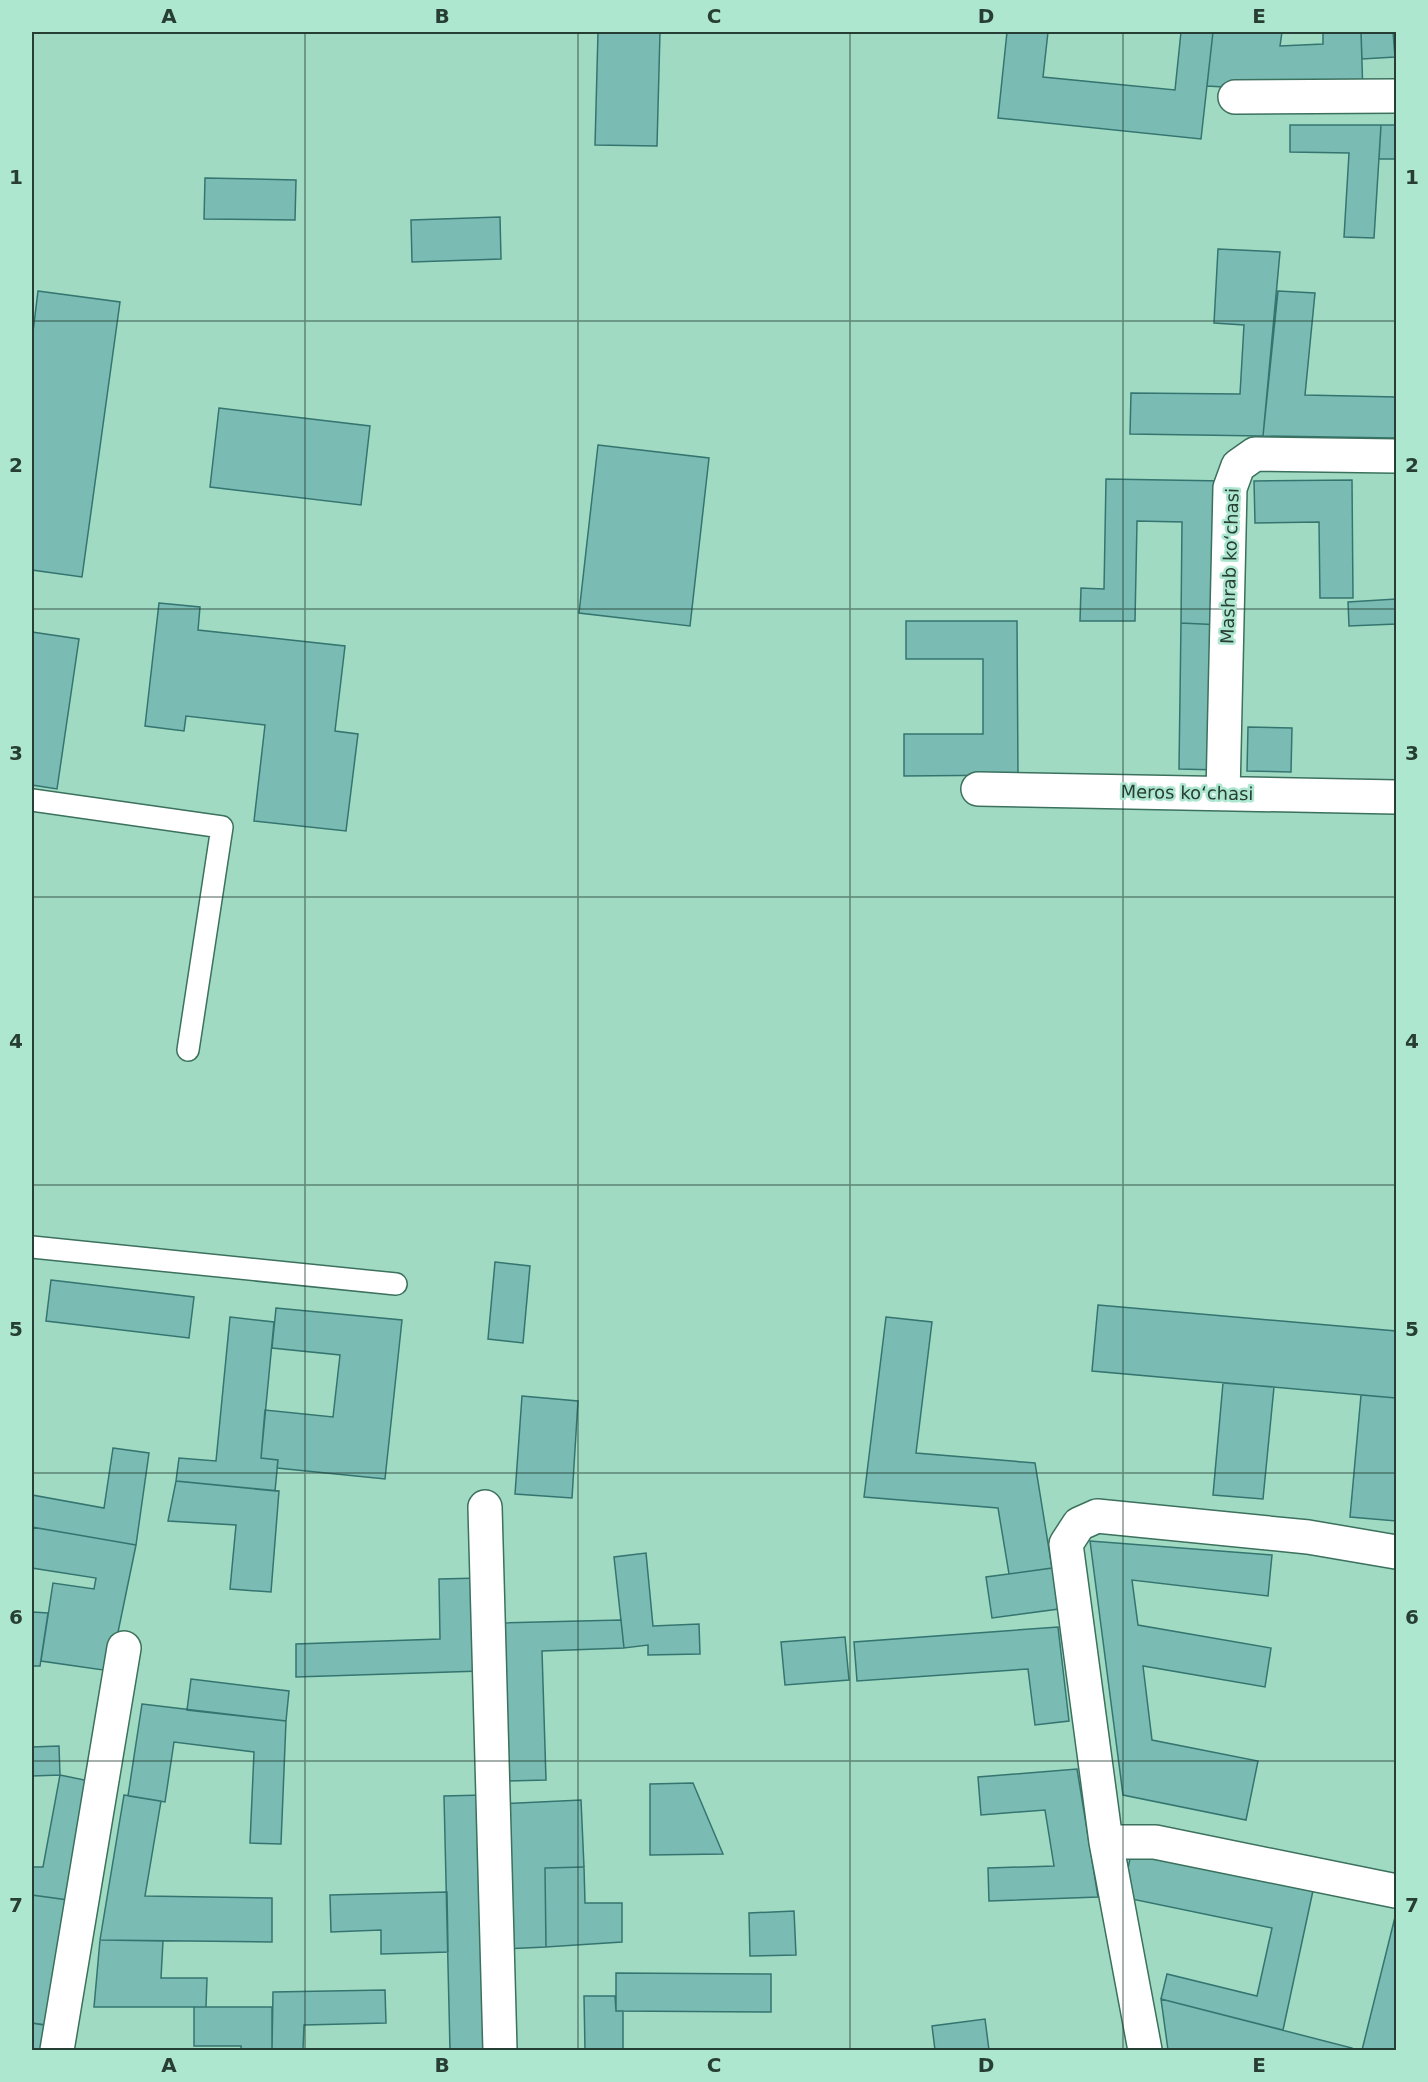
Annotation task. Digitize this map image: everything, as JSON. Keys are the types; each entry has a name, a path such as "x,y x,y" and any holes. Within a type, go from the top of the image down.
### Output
{"street":[{"path":"1235,97 1396,96"},
{"name":"Mashrab koʻchasi","path":"1223,794 1230,488 1238,465 1255,454 1396,456"},
{"name":"Meros koʻchasi","path":"978,789 1396,798"},
{"path":"485,1507 500,2050"},
{"path":"1145,2050 1106,1842 1066,1544 1079,1524 1097,1516 1308,1537 1396,1552"},
{"path":"57,2050 124,1648"},
{"path":"1106,1842 1155,1842 1396,1891"}],"lane":[{"path":"32,800 222,827 188,1050"},
{"path":"32,1247 396,1284"}],"building":[{"path":"598,32 660,32 657,146 595,145"},
{"path":"1007,32 1048,32 1043,77 1175,90 1181,32 1213,32 1201,139 998,118"},
{"path":"1213,32 1282,32 1280,46 1323,44 1323,32 1361,32 1363,95 1207,86"},
{"path":"1361,32 1393,32 1395,57 1362,59"},
{"path":"1290,125 1381,125 1374,238 1344,237 1349,153 1290,152"},
{"path":"1381,125 1396,125 1396,159 1379,159"},
{"path":"205,178 296,180 295,220 204,219"},
{"path":"500,217 501,259 412,262 411,220"},
{"path":"1218,249 1280,252 1263,436 1130,434 1131,393 1240,394 1244,325 1214,323"},
{"path":"38,291 120,302 82,577 32,570 32,340"},
{"path":"1278,291 1315,293 1305,395 1396,397 1396,438 1263,436"},
{"path":"219,408 370,426 361,505 210,487"},
{"path":"598,445 709,458 690,626 579,613"},
{"path":"1106,479 1224,481 1222,625 1181,623 1182,522 1137,521 1135,621 1080,621 1081,588 1104,589"},
{"path":"1352,480 1353,598 1320,598 1319,522 1255,523 1254,481"},
{"path":"1396,599 1396,624 1349,626 1348,602"},
{"path":"159,603 200,607 198,630 345,646 335,731 358,734 346,831 254,821 265,725 186,716 184,731 145,726"},
{"path":"906,621 1017,621 1018,775 904,776 904,734 983,734 983,659 906,659"},
{"path":"1181,623 1222,625 1220,770 1179,769"},
{"path":"32,632 79,639 57,789 32,785"},
{"path":"1248,727 1292,728 1291,772 1247,771"},
{"path":"495,1262 530,1266 523,1343 488,1339"},
{"path":"51,1280 194,1297 189,1338 46,1321"},
{"path":"1098,1305 1396,1331 1396,1398 1092,1371"},
{"path":"276,1308 402,1320 385,1479 277,1468 278,1460 261,1458 265,1410 333,1417 340,1355 272,1348"},
{"path":"230,1317 274,1322 261,1458 278,1460 275,1491 176,1481 179,1458 216,1461"},
{"path":"886,1317 932,1322 916,1453 1035,1463 1052,1568 1009,1574 998,1508 864,1497"},
{"path":"1223,1383 1274,1387 1263,1499 1213,1495"},
{"path":"1361,1395 1396,1398 1396,1521 1350,1517"},
{"path":"522,1396 578,1401 572,1498 515,1494"},
{"path":"113,1448 149,1453 136,1545 32,1527 32,1495 104,1508"},
{"path":"176,1481 279,1491 271,1592 230,1589 236,1525 168,1521"},
{"path":"32,1527 136,1545 110,1671 41,1661 53,1583 94,1589 96,1578 32,1568"},
{"path":"1090,1541 1272,1555 1268,1596 1132,1580 1138,1625 1271,1648 1265,1687 1143,1666 1152,1740 1258,1761 1246,1820 1123,1795"},
{"path":"646,1553 653,1626 699,1624 700,1654 648,1655 648,1645 624,1648 614,1557"},
{"path":"1060,1567 1066,1608 992,1618 986,1577"},
{"path":"480,1578 481,1671 296,1677 296,1644 440,1639 439,1579"},
{"path":"32,1612 48,1613 40,1666 32,1666"},
{"path":"621,1620 624,1648 542,1651 546,1780 505,1781 501,1623"},
{"path":"1058,1627 1069,1721 1035,1725 1028,1669 857,1681 854,1642"},
{"path":"845,1637 849,1680 785,1685 781,1642"},
{"path":"191,1679 289,1691 286,1721 187,1710"},
{"path":"142,1704 286,1721 281,1844 250,1843 254,1752 174,1742 165,1802 128,1796"},
{"path":"59,1746 60,1775 32,1776 32,1747"},
{"path":"1077,1769 1098,1897 989,1901 988,1868 1054,1866 1045,1810 981,1815 978,1777"},
{"path":"60,1775 94,1782 68,1900 32,1895 32,1867 43,1867"},
{"path":"693,1783 723,1854 650,1855 650,1784"},
{"path":"124,1795 161,1801 145,1896 272,1898 272,1942 100,1940"},
{"path":"484,1795 489,2050 450,2050 444,1796"},
{"path":"581,1800 584,1867 545,1868 546,1947 505,1949 499,1804"},
{"path":"1132,1849 1314,1886 1283,2030 1161,1999 1167,1974 1257,1996 1272,1928 1122,1897"},
{"path":"584,1867 585,1903 622,1903 622,1942 546,1947 545,1868"},
{"path":"447,1892 448,1952 381,1954 381,1930 331,1932 330,1895"},
{"path":"32,1895 68,1900 49,2026 32,2023"},
{"path":"794,1911 796,1955 750,1956 749,1913"},
{"path":"1396,1913 1396,2050 1362,2050"},
{"path":"100,1940 163,1941 161,1978 207,1978 206,2007 94,2007"},
{"path":"616,1973 771,1974 771,2012 616,2011"},
{"path":"385,1990 386,2023 304,2025 303,2050 272,2050 273,1992"},
{"path":"584,1996 615,1996 616,2011 623,2011 623,2050 585,2050"},
{"path":"1161,1999 1352,2048 1352,2050 1168,2050"},
{"path":"194,2007 272,2007 272,2050 241,2050 241,2046 194,2046"},
{"path":"985,2019 989,2050 935,2050 932,2026"},
{"path":"32,2023 46,2025 41,2050 32,2050"}]}
